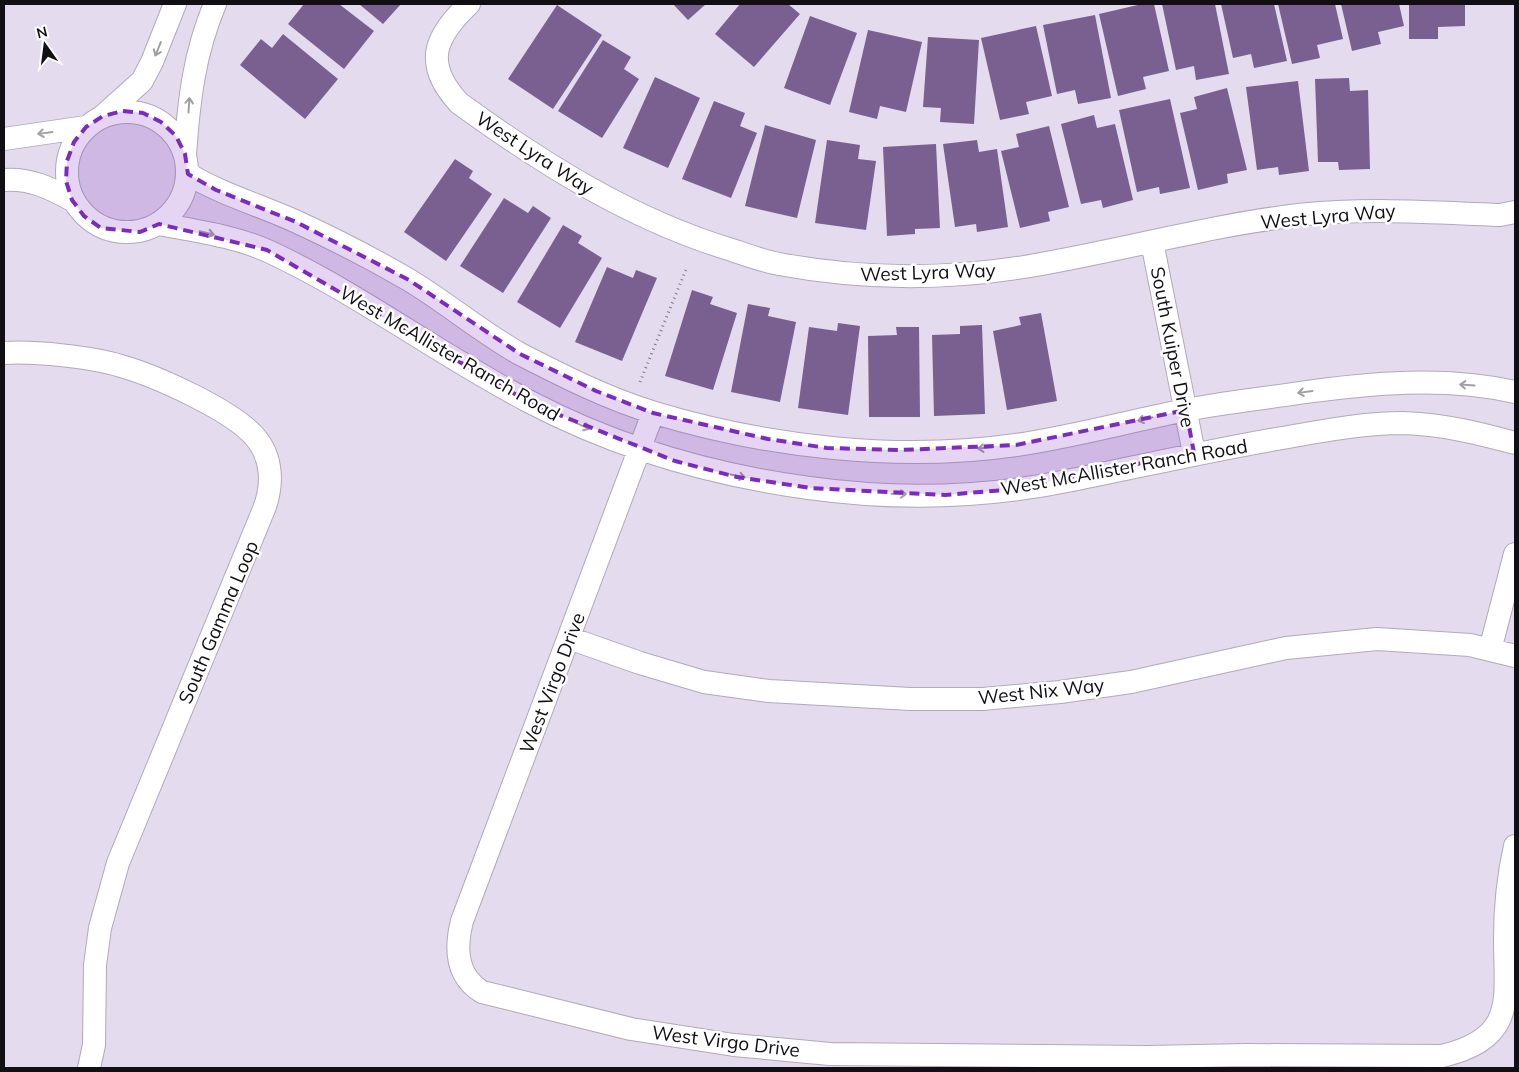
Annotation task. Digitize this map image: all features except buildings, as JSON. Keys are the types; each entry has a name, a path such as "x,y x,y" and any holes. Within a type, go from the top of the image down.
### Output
{"street":[{"path":"175,4 152,62 142,81 95,121 74,142 66,161 66,181 72,200 84,216 101,228 120,233 140,232 159,224 174,211 184,194 191,84 197,56 215,4"},
{"name":"West Lyra Way","path":"469,4 440,38 436,58 440,76 447,90 459,103 572,179 659,224 707,243 776,264 836,273 904,276 964,274 1023,267 1297,215 1393,210 1500,215 1515,212"},
{"path":"4,139 95,121 123,111 143,113 161,122 171,131 186,164"},
{"name":"West McAllister Ranch Road","path":"186,164 216,190 296,222 409,280 483,332 520,354 596,391 653,413 768,439 827,448 962,450 1016,445 1186,410 1362,384 1434,382 1492,387 1515,392"},
{"path":"4,180 19,179 44,186 72,200"},
{"name":"West McAllister Ranch Road","path":"159,224 209,233 267,250 338,289 532,404 675,461 737,476 811,488 874,494 944,495 1004,490 1069,481 1194,453 1336,429 1402,423 1464,429 1515,443"},
{"name":"South Kuiper Drive","path":"1152,242 1194,453"},
{"name":"South Gamma Loop","path":"4,353 20,352 67,357 120,366 160,381 239,422 256,438 265,454 270,471 270,493 264,509 113,878 100,928 95,965 94,1045 89,1068"},
{"name":"West Virgo Drive","path":"653,413 462,921 458,937 458,953 466,979 482,992 631,1028 734,1045 830,1054 1147,1057 1247,1054 1442,1056 1462,1052 1478,1043 1491,1033 1501,1017 1506,1001 1507,979 1505,933 1507,882 1515,846"},
{"path":"1490,650 1515,554"},
{"name":"West Nix Way","path":"569,638 640,664 704,682 769,691 910,699 983,698 1060,692 1131,682 1286,648 1377,639 1422,640 1470,645 1515,656"}],"path":[{"path":"640,382 687,267"}],"highlighted area":[{"path":"123,111 143,113 161,122 176,136 185,154 188,174 216,190 296,222 409,280 520,354 596,391 653,413 768,439 827,448 900,450 1016,445 1186,410 1194,453 1004,490 945,495 811,488 737,477 675,461 532,404 267,250 159,224 140,232 101,228 84,216 72,200 66,181 67,161 74,142 86,127 103,116"}]}
